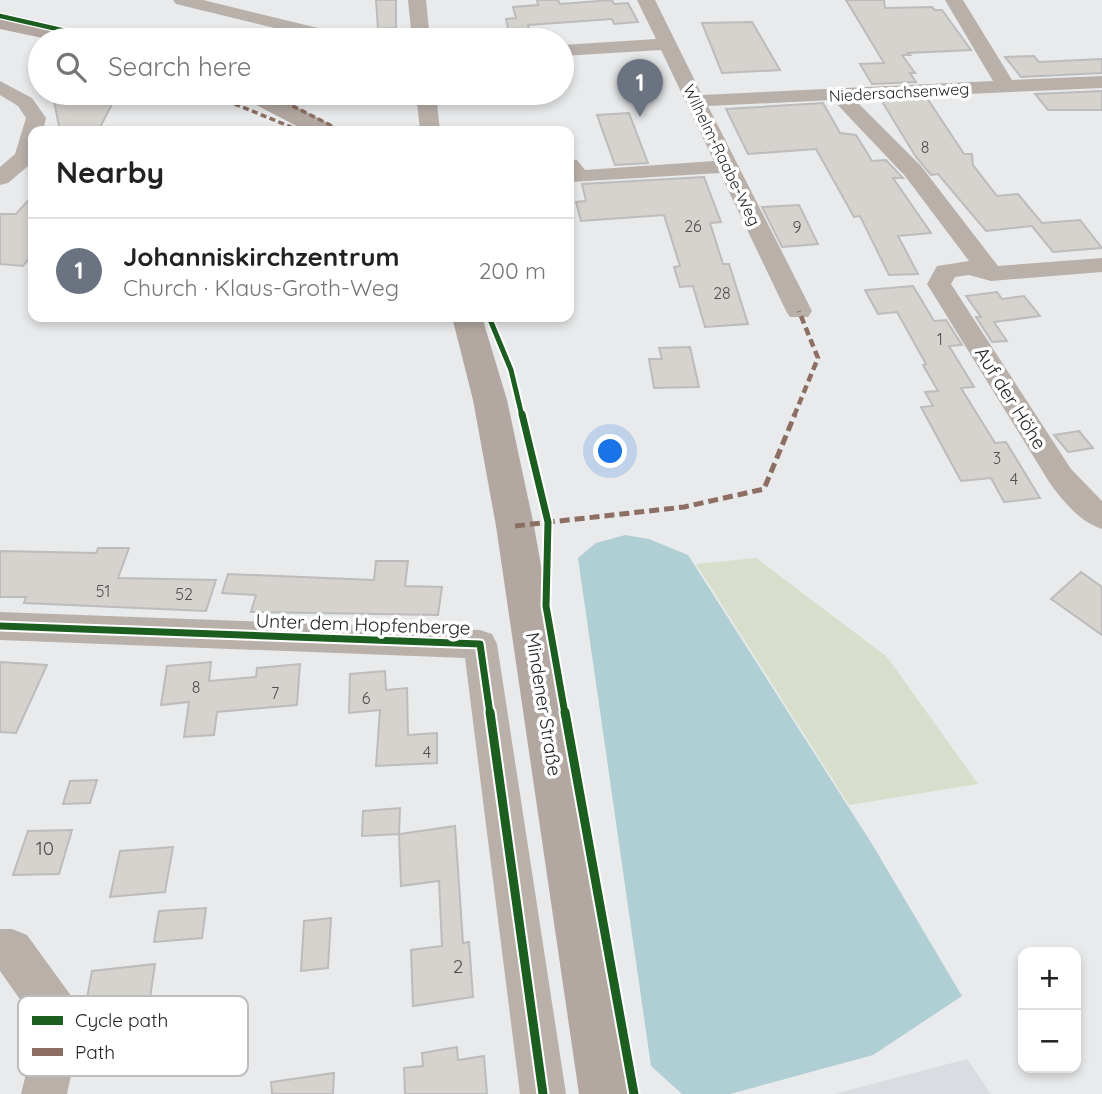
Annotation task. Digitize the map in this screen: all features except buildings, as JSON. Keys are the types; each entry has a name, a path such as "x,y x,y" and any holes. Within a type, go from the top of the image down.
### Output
{"main road":[{"path":"0,22 28,28"},
{"path":"274,105 315,126"},
{"name":"Mindener Straße","path":"468,322 490,400 515,526 607,1094"}],"street":[{"path":"182,0 230,6 304,28"},
{"path":"417,0 420,28"},
{"name":"Wilhelm-Raabe-Weg","path":"646,0 799,311"},
{"path":"954,0 1006,87"},
{"path":"574,50 667,44"},
{"name":"Niedersachsenweg","path":"695,101 1102,82"},
{"path":"0,86 25,102 36,118 34,126"},
{"path":"839,95 913,171 991,274 1102,265"},
{"path":"427,105 429,126"},
{"path":"0,178 25,157 28,146"},
{"path":"574,171 579,177 727,166"},
{"name":"Auf der Höhe","path":"991,274 970,268 946,271 939,284 1061,477 1081,501 1102,517"},
{"name":"Unter dem Hopfenberge","path":"0,626 480,644 543,1094"},
{"path":"0,950 12,950 44,996"},
{"path":"44,1094 48,1076"}],"shaded area":[{"path":"967,1059 991,1094 834,1094"}],"green space":[{"path":"756,558 887,657 978,784 849,805 696,564"}],"water":[{"path":"625,535 649,539 688,555 872,844 962,996 873,1055 730,1094 682,1094 651,1066 578,558 596,543"}],"marked path":[{"path":"237,105 289,126"},
{"path":"291,105 332,126"},
{"path":"515,526 684,507 764,489 818,358 799,311"}],"cycle path":[{"path":"0,16 52,28"},
{"path":"491,322 511,370 548,522 546,606 634,1094"},
{"path":"0,626 480,644 543,1094"}],"place":[{"name":"Johanniskirchzentrum","path":"640,117"}]}
